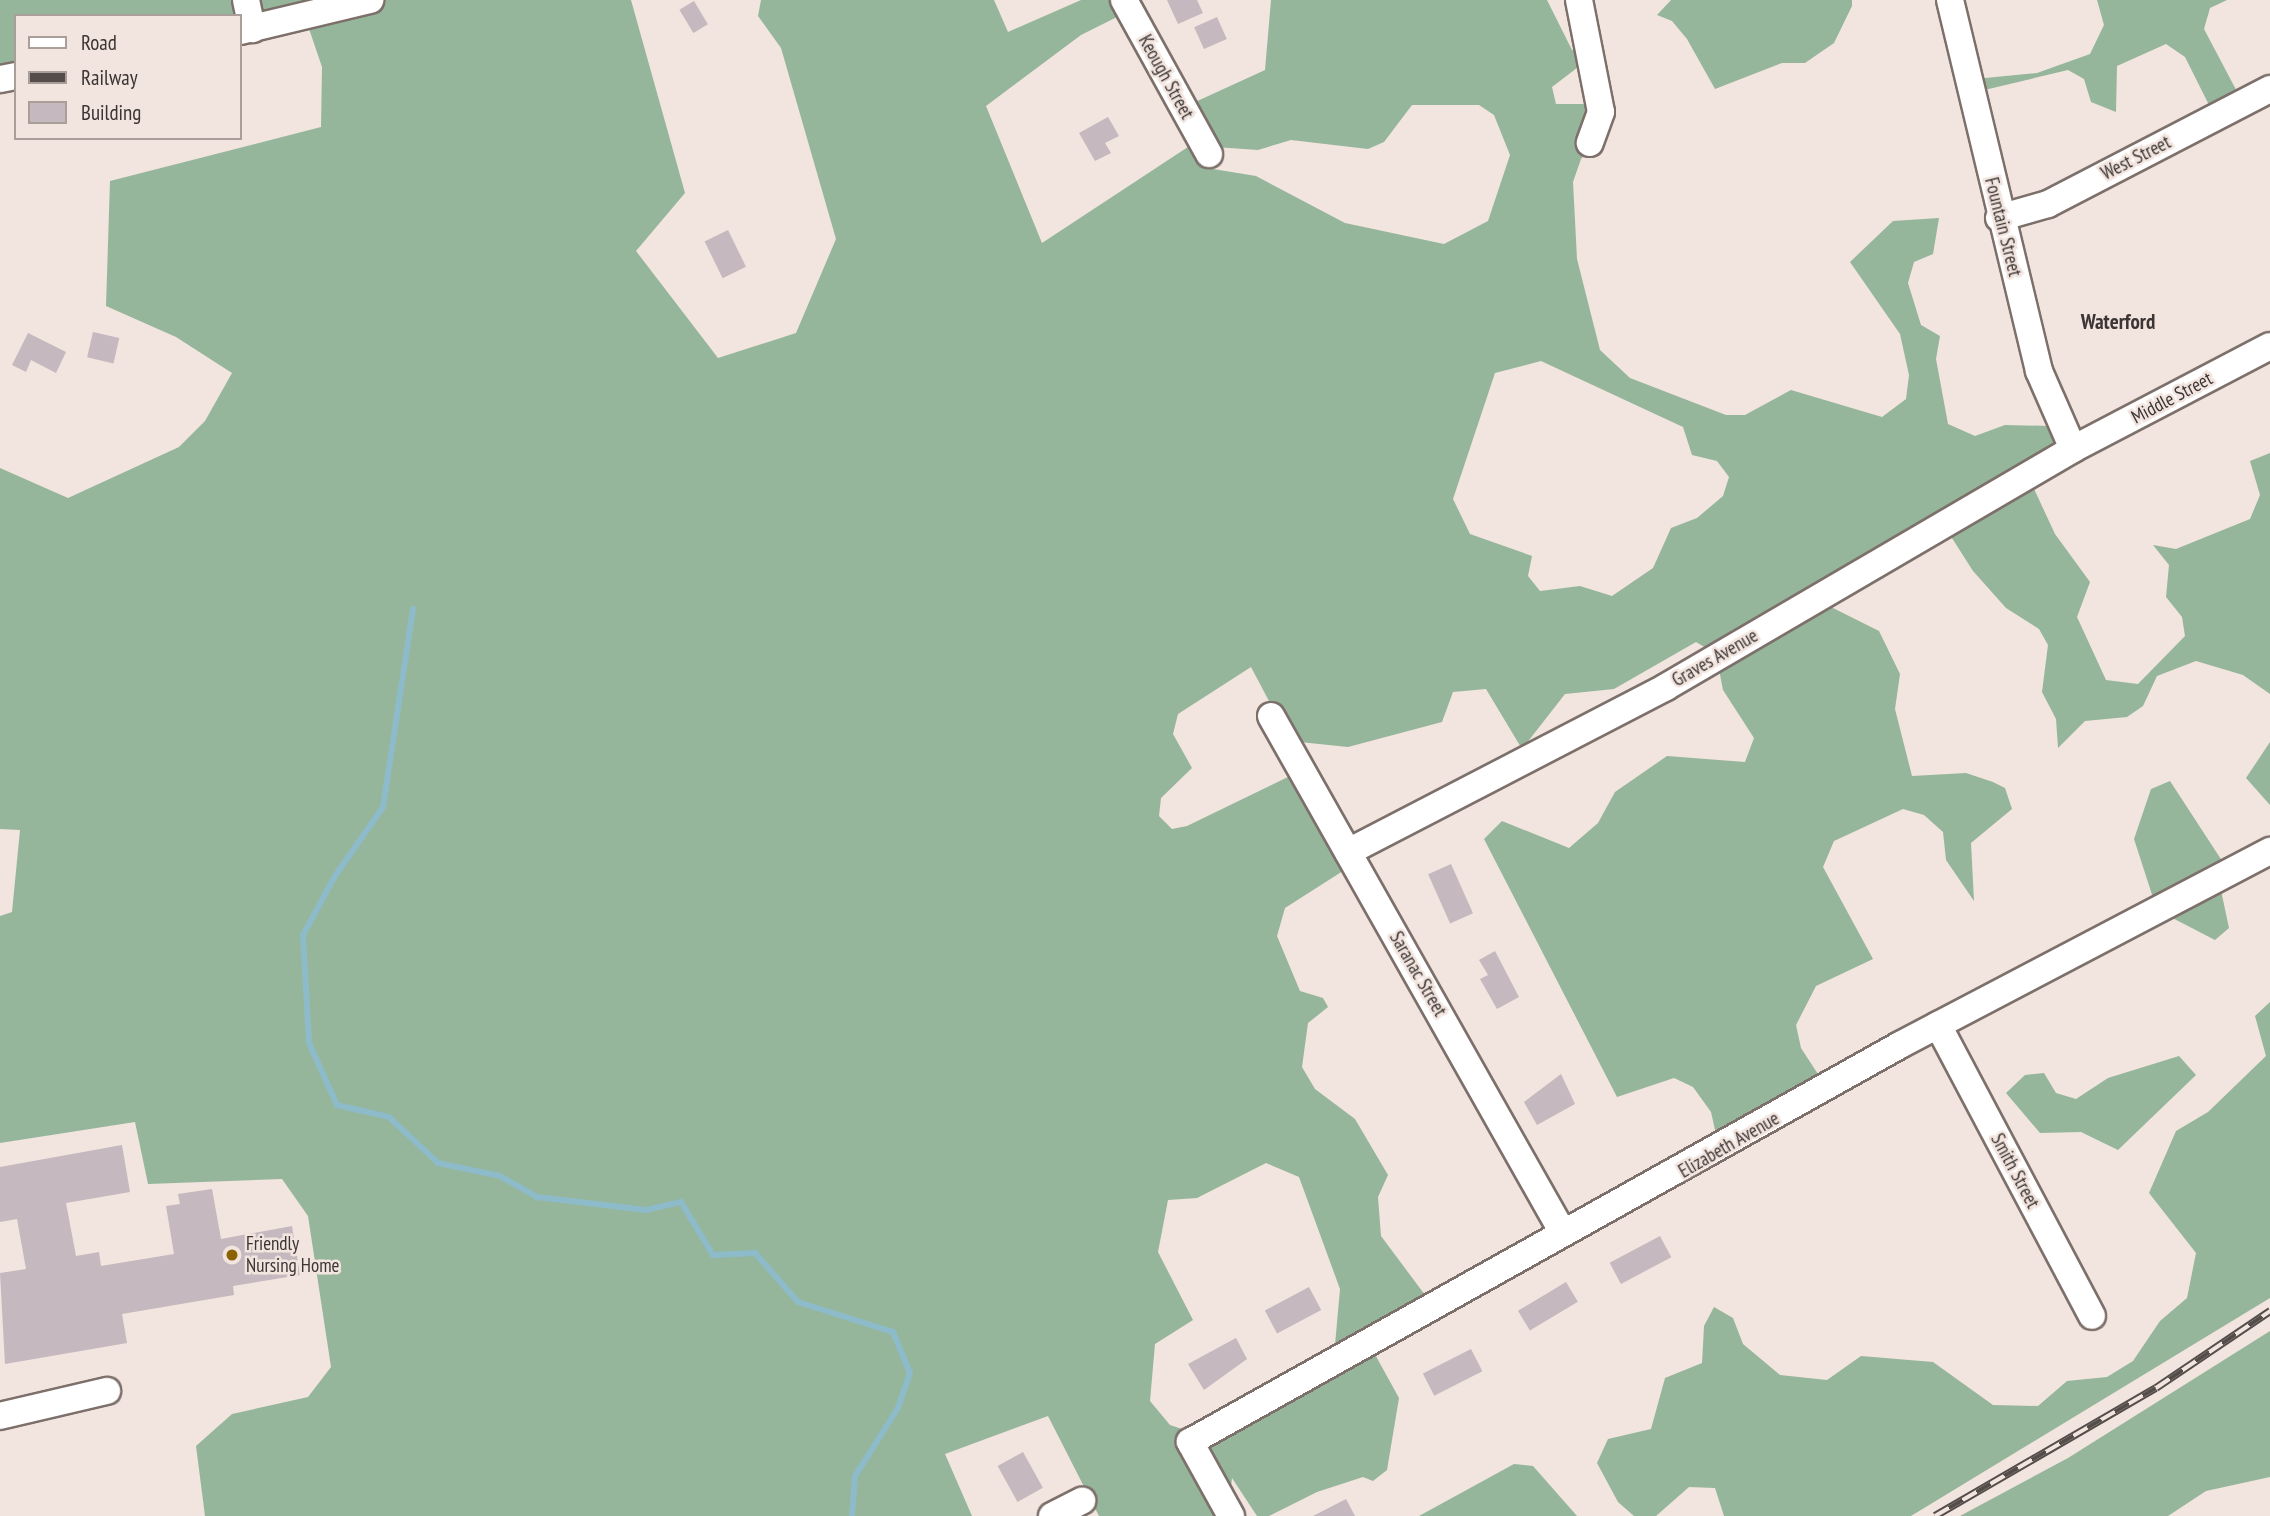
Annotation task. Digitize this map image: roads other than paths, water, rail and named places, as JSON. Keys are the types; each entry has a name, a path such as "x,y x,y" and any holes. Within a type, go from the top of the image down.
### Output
{"street":[{"path":"246,0 246,30 370,0"},
{"name":"Keough Street","path":"1124,0 1209,154"},
{"path":"1580,0 1601,112 1590,143"},
{"name":"Fountain Street","path":"1950,0 1999,218 2039,371 2073,449"},
{"name":"West Street","path":"1999,218 2048,204 2270,89"},
{"name":"Middle Street","path":"2073,449 2270,346"},
{"name":"Graves Avenue","path":"1348,852 1665,687 2073,449"},
{"name":"Saranac Street","path":"1271,716 1563,1233"},
{"name":"Elizabeth Avenue","path":"1231,1516 1190,1442 1938,1025 2270,851"},
{"name":"Smith Street","path":"1938,1025 2092,1316"},
{"path":"0,1416 107,1391"},
{"path":"1052,1516 1082,1501"}],"waterway":[{"path":"413,609 383,807 335,876 303,935 309,1043 337,1105 389,1117 438,1163 500,1176 537,1197 646,1210 681,1202 713,1255 755,1253 798,1302 893,1332 910,1373 898,1408 855,1476 852,1516"}],"railway":[{"path":"1935,1516 2156,1388 2270,1311"}],"place":[{"name":"Friendly Nursing Home","path":"232,1255"}],"district":[{"name":"Waterford","path":"2118,322"}]}
